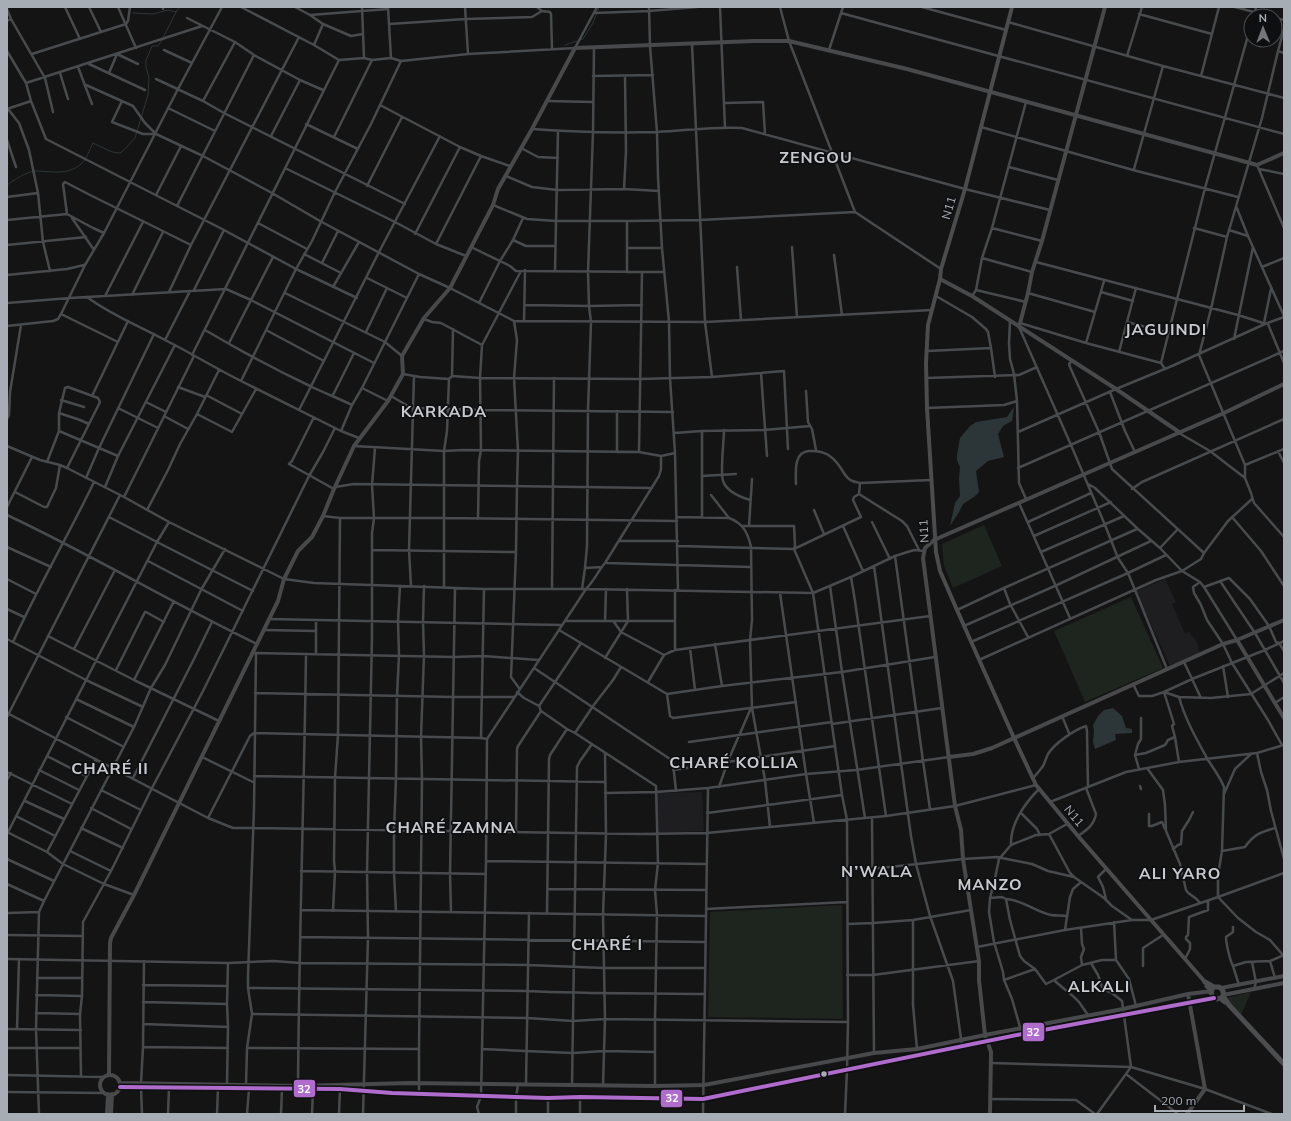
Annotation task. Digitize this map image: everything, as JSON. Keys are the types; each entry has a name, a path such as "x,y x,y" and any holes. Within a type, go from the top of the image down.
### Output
{"highway":[{"path":"1205,982 1213,989"},
{"path":"1213,989 1219,987 1221,988 1223,991 1220,997"},
{"path":"1213,989 1212,995 1220,997 1229,1005 1284,1064"}],"main road":[{"name":"N11","path":"1012,7 981,127 941,269 940,279 928,325 926,378 927,408 934,540 940,571 1014,738 1038,787 1067,824 1205,982"}],"street":[{"path":"65,7 80,39"},
{"path":"89,7 101,32"},
{"path":"118,7 136,48"},
{"path":"32,54 126,24 128,21 130,7"},
{"path":"7,326 53,321 58,319 70,298 85,265 104,233 222,7"},
{"path":"241,7 314,45 339,60 364,58 372,60 391,58 401,61 468,54 575,48 789,41 830,50 990,92 1249,162 1258,167 1284,174"},
{"path":"296,7 323,24 351,36 363,34"},
{"path":"362,7 364,58"},
{"path":"465,7 468,54"},
{"path":"537,7 537,9 550,12 552,14 552,50"},
{"path":"109,1075 111,938 134,895 201,756 254,653 278,601 284,579 298,551 312,537 354,446 388,401 403,374 402,356 424,318 450,288 493,205 498,189 510,166 532,129 597,7"},
{"path":"594,13 695,7"},
{"path":"720,7 725,128"},
{"path":"780,7 789,41 855,212 941,269"},
{"path":"830,50 842,7"},
{"path":"922,7 1006,30"},
{"path":"1105,7 1042,241 1032,272 1026,302 1019,325 1118,558 1128,573 1167,669"},
{"path":"1127,56 1142,7"},
{"path":"1201,76 1219,7"},
{"path":"310,15 388,8 391,58"},
{"path":"7,9 11,19 45,78 53,112"},
{"path":"649,9 650,46 657,132 658,191 669,322 670,378 675,453 678,541 675,650"},
{"path":"389,24 466,19 532,17 542,11"},
{"path":"841,13 1284,134"},
{"path":"1140,14 1212,34"},
{"path":"187,18 235,42 254,55 300,80 323,90"},
{"path":"7,21 11,19"},
{"path":"1008,22 1094,47 1284,98"},
{"path":"314,45 323,24"},
{"path":"26,83 202,26"},
{"path":"1284,29 1259,127 1227,237 1199,354 1236,440 1245,465 1245,478 1255,506 1284,537"},
{"path":"169,292 191,245 298,37"},
{"path":"203,101 235,42"},
{"path":"692,44 704,322 712,377"},
{"path":"582,589 585,568 587,520 588,410 591,322 588,272 592,189 594,48"},
{"path":"1161,363 1194,228 1244,48"},
{"path":"164,50 192,63"},
{"path":"7,51 26,83 31,101 46,139 224,230 296,269 357,298"},
{"path":"1278,51 1284,53"},
{"path":"117,54 138,64"},
{"path":"109,73 117,54"},
{"path":"177,206 254,55"},
{"path":"124,497 272,193 339,60"},
{"path":"334,137 372,60"},
{"path":"241,381 401,61"},
{"path":"89,63 145,90"},
{"path":"1134,169 1163,66"},
{"path":"78,67 92,104"},
{"path":"60,73 68,99"},
{"path":"593,76 653,76"},
{"path":"624,189 625,76"},
{"path":"156,79 203,101 224,113 345,173 367,186 405,204"},
{"path":"271,136 300,80"},
{"path":"86,85 136,109 145,123 156,134 203,156 359,242 514,322 704,322 932,310"},
{"path":"31,101 8,109 19,123 29,150 38,193 43,242 50,271"},
{"path":"122,101 112,122 143,134 156,134"},
{"path":"547,101 593,102"},
{"path":"724,103 763,102 765,134"},
{"path":"972,296 976,290 982,258 992,228 1026,102"},
{"path":"380,105 460,147 510,166"},
{"path":"168,108 215,131"},
{"path":"367,186 402,117"},
{"path":"306,124 358,149"},
{"path":"981,127 1238,197"},
{"path":"532,129 593,132 657,132 742,128 964,189 1050,210"},
{"path":"555,271 558,131"},
{"path":"300,410 379,252 440,136"},
{"path":"7,140 16,166"},
{"path":"156,195 181,146"},
{"path":"415,234 460,147"},
{"path":"521,148 538,157 558,158"},
{"path":"1258,167 1284,153"},
{"path":"436,244 481,156"},
{"path":"1009,167 1058,180"},
{"path":"1258,167 1284,228"},
{"path":"285,168 395,222 415,234 466,256"},
{"path":"505,176 529,187 557,190 624,189 658,191"},
{"path":"67,214 62,184 65,182 191,245"},
{"path":"7,197 38,193"},
{"path":"493,205 523,218 556,221 700,220 855,212"},
{"path":"1018,432 1284,316 1236,206"},
{"path":"7,220 67,214 104,233"},
{"path":"72,217 94,250"},
{"path":"479,303 500,261 513,240 523,218"},
{"path":"627,221 627,272"},
{"path":"105,296 143,222"},
{"path":"258,223 307,249"},
{"path":"992,228 1042,241"},
{"path":"1194,228 1227,237"},
{"path":"194,290 224,230"},
{"path":"322,263 338,230"},
{"path":"1229,230 1248,236"},
{"path":"132,295 163,232"},
{"path":"7,245 86,237"},
{"path":"513,240 526,246 555,246"},
{"path":"333,287 359,242"},
{"path":"472,247 516,271 664,272"},
{"path":"792,247 797,317"},
{"path":"1234,339 1253,247"},
{"path":"627,248 662,248"},
{"path":"304,254 341,273"},
{"path":"834,255 842,315"},
{"path":"229,343 273,257"},
{"path":"982,258 1032,272"},
{"path":"1262,267 1284,258"},
{"path":"1035,262 1238,315 1266,324"},
{"path":"7,275 67,269 85,265"},
{"path":"737,267 740,320"},
{"path":"478,519 479,461 481,450 480,378 482,345 522,270"},
{"path":"524,322 526,270"},
{"path":"639,452 642,272"},
{"path":"341,431 352,405 419,274"},
{"path":"367,278 407,298"},
{"path":"940,279 972,296 1010,321 1019,325 1161,363 1165,369"},
{"path":"1086,343 1104,281"},
{"path":"366,332 387,288"},
{"path":"1120,352 1136,288"},
{"path":"1271,288 1266,324 1284,363"},
{"path":"7,303 226,289 251,300 374,363"},
{"path":"976,290 1026,302"},
{"path":"166,340 190,291"},
{"path":"1101,292 1133,300"},
{"path":"285,293 385,342 402,356"},
{"path":"1028,293 1095,312"},
{"path":"936,296 972,317 986,329 988,332 995,377"},
{"path":"87,297 101,307 166,340 219,370 314,418 360,438"},
{"path":"525,305 642,305"},
{"path":"61,314 118,342"},
{"path":"424,318 453,329 482,345"},
{"path":"92,396 128,321"},
{"path":"1010,321 1010,359 1014,374 1016,401 1018,468 1020,485 1026,499"},
{"path":"514,322 517,340 514,378 518,451 511,676 519,688"},
{"path":"1127,322 1169,333"},
{"path":"7,419 10,413 10,392 21,325"},
{"path":"1019,325 1179,432 1210,451 1245,478"},
{"path":"444,587 444,451 447,430 449,379 452,376 453,329"},
{"path":"205,330 253,357 352,405"},
{"path":"266,330 324,361"},
{"path":"86,478 154,334"},
{"path":"105,487 118,456 175,345"},
{"path":"927,351 991,348"},
{"path":"1018,468 1284,351"},
{"path":"333,395 354,353"},
{"path":"1072,361 1070,367 1099,432 1112,469 1132,489 1204,553"},
{"path":"926,378 995,377 1014,374 1019,375 1037,367"},
{"path":"147,510 219,370"},
{"path":"7,372 13,371"},
{"path":"452,376 480,378 640,379 712,377 784,371 788,449"},
{"path":"761,373 767,456"},
{"path":"403,374 449,379"},
{"path":"411,586 410,485 414,376"},
{"path":"552,589 554,378"},
{"path":"7,446 32,457 67,468 169,522 284,579 314,583 484,589 586,588 813,593 895,556 914,550 921,550 934,540 1224,413 1284,384"},
{"path":"47,462 59,431 59,414 64,388 67,387 98,398 100,402 67,468"},
{"path":"178,387 206,396 242,414"},
{"path":"362,388 388,401"},
{"path":"197,414 232,432 256,389"},
{"path":"806,391 808,422 812,430 816,450"},
{"path":"1110,392 1135,452"},
{"path":"390,396 414,408 515,411 588,410 673,412"},
{"path":"62,400 84,407"},
{"path":"927,408 1004,405 1016,401"},
{"path":"146,402 166,412"},
{"path":"118,408 158,428"},
{"path":"617,411 617,452"},
{"path":"59,414 89,424"},
{"path":"164,416 188,429"},
{"path":"314,418 292,461 288,464 334,488 354,484 653,488"},
{"path":"1132,489 1142,482 1284,419"},
{"path":"674,433 724,430 764,430 810,426"},
{"path":"81,1077 80,1014 82,996 83,922 123,848 131,829 194,709 309,476 335,428"},
{"path":"724,430 724,481 732,492 742,498 750,500"},
{"path":"59,431 118,456"},
{"path":"702,431 702,517"},
{"path":"354,446 444,451 639,452 661,456 675,453"},
{"path":"363,1114 368,938 367,872 372,654 372,550 374,518 372,485 375,448"},
{"path":"1245,465 1284,449"},
{"path":"796,484 796,464 799,455 804,451 816,450 824,452 835,461 850,480 860,484 932,480"},
{"path":"1278,452 1284,463"},
{"path":"479,1114 477,1107 481,1096 486,874 486,739 586,588 593,582 653,488 661,469 661,456"},
{"path":"7,507 32,457"},
{"path":"15,492 44,507 47,507 56,488 60,465"},
{"path":"702,476 736,474"},
{"path":"749,526 752,479"},
{"path":"13,642 24,617 64,543 94,482"},
{"path":"859,494 860,484"},
{"path":"1087,484 1095,488 1111,502 1182,571 1200,582 1284,718"},
{"path":"1028,522 1091,493"},
{"path":"678,546 794,549 862,517 853,500 854,497 859,494"},
{"path":"859,494 902,521 907,526 921,550 923,558 955,806 961,830 963,859 979,960 979,980 985,1034 991,1052 990,1114"},
{"path":"120,495 8,715 180,802 208,818 233,828 606,834 707,833 872,818 955,806 1038,787"},
{"path":"711,495 729,518"},
{"path":"7,496 11,498"},
{"path":"979,660 1156,580 1182,571 1201,559 1214,539 1232,517 1253,499"},
{"path":"1034,536 1111,502"},
{"path":"1019,503 1057,585 1070,618"},
{"path":"814,510 824,534"},
{"path":"7,515 89,555 212,622 257,644"},
{"path":"109,516 212,571 253,591"},
{"path":"323,516 340,518 677,521"},
{"path":"1041,552 1124,516"},
{"path":"677,517 729,518 735,520 742,526 749,536 751,547 752,620 750,640 752,708 765,780 770,827"},
{"path":"1232,517 1261,551 1284,586"},
{"path":"333,910 335,871 335,778 338,735 340,518"},
{"path":"134,895 104,884 63,864 47,852 7,833 25,801 66,717 157,542 169,522"},
{"path":"872,522 890,559"},
{"path":"742,526 794,526 794,549 813,593 842,795 847,820 848,1022 845,1114"},
{"path":"843,526 863,571"},
{"path":"957,610 1138,529"},
{"path":"1160,548 1177,530"},
{"path":"619,541 678,541"},
{"path":"964,626 1010,604 1118,558 1151,541"},
{"path":"7,547 51,567"},
{"path":"39,1114 36,1048 36,996 39,912 91,808 134,727 151,688 165,665 224,549"},
{"path":"372,550 516,552"},
{"path":"971,642 1166,555"},
{"path":"895,556 930,809"},
{"path":"148,561 243,611"},
{"path":"605,563 751,567"},
{"path":"874,566 895,714 900,764 916,864 930,916 955,990 962,1046"},
{"path":"585,568 602,567"},
{"path":"74,649 115,570"},
{"path":"851,577 856,601 864,669 886,816"},
{"path":"1204,587 1229,578 1250,599 1269,626 1276,642 1279,643 1284,651"},
{"path":"7,579 36,594"},
{"path":"1220,581 1255,633 1284,683"},
{"path":"1049,802 1139,769 1208,758 1252,754 1283,745 1207,620 1194,593 1193,587 1200,582"},
{"path":"396,911 394,830 400,586"},
{"path":"419,1094 418,1049 422,779 421,737 424,655 424,586"},
{"path":"830,586 856,770 865,818"},
{"path":"452,912 450,874 455,588"},
{"path":"1004,588 1010,604 1028,637"},
{"path":"480,738 484,589"},
{"path":"605,621 606,589"},
{"path":"605,658 628,621 627,589"},
{"path":"780,593 802,751 814,823"},
{"path":"134,680 174,601"},
{"path":"7,609 24,617"},
{"path":"116,670 145,612 164,622"},
{"path":"648,682 664,655 675,650 930,616"},
{"path":"269,619 562,625"},
{"path":"316,620 316,654"},
{"path":"605,793 676,791 719,787 806,774 839,772 923,761 986,751 1222,644 1237,640 1284,620"},
{"path":"565,621 675,621"},
{"path":"614,621 621,632 664,655"},
{"path":"133,778 212,622"},
{"path":"264,630 316,631"},
{"path":"559,630 667,694 864,669 935,657"},
{"path":"48,636 219,721"},
{"path":"7,639 143,708"},
{"path":"1133,684 1139,696 1152,696 1265,650 1284,640"},
{"path":"539,706 581,643"},
{"path":"715,644 722,686"},
{"path":"690,648 695,690"},
{"path":"254,653 483,656 539,660"},
{"path":"247,1114 247,1048 252,1014 248,988 254,776 254,653"},
{"path":"298,1086 299,938 303,829 306,654"},
{"path":"1184,662 1201,698"},
{"path":"1223,666 1228,697"},
{"path":"575,732 621,667"},
{"path":"534,668 593,706 670,759 673,763 676,791"},
{"path":"1164,692 1179,697 1201,698 1252,694 1284,673"},
{"path":"517,692 524,698 539,706 541,711 567,729 575,732 605,753 655,784 658,863 655,890 657,915 655,1086"},
{"path":"1164,692 1174,724 1172,726 1179,762"},
{"path":"255,693 481,698 514,697"},
{"path":"667,694 670,716 673,718 796,702"},
{"path":"1179,697 1184,712 1224,787 1222,851 1218,875 1218,897 1238,918 1256,932 1270,940 1284,955 1270,961 1241,963 1233,966"},
{"path":"1274,704 1284,697"},
{"path":"76,699 134,727"},
{"path":"719,787 728,761 752,708"},
{"path":"689,742 799,726 850,721 942,708"},
{"path":"516,832 518,746 541,711"},
{"path":"1062,716 1069,733"},
{"path":"66,717 124,747"},
{"path":"1139,769 1135,755 1141,739 1142,718"},
{"path":"1033,778 1040,770 1052,749 1069,733 1086,726 1087,787 1096,814 1088,830 1078,836"},
{"path":"548,914 548,781 550,755 567,729"},
{"path":"208,818 251,735 254,733 486,739"},
{"path":"1135,755 1146,753 1165,745 1168,740 1175,737"},
{"path":"572,1086 577,781 578,764 592,744"},
{"path":"673,770 835,746"},
{"path":"603,1086 605,1019 603,915 606,834 605,753"},
{"path":"1257,753 1267,790 1270,811 1284,858"},
{"path":"1224,795 1235,769 1252,754"},
{"path":"47,756 86,776"},
{"path":"201,756 253,782"},
{"path":"47,852 96,759"},
{"path":"1147,768 1163,790 1166,831"},
{"path":"39,770 79,790"},
{"path":"7,772 72,804"},
{"path":"7,780 10,773"},
{"path":"254,776 605,782"},
{"path":"1012,845 1011,836 1016,820 1038,787"},
{"path":"703,1114 708,788"},
{"path":"101,790 141,810"},
{"path":"707,813 842,795"},
{"path":"25,801 64,819"},
{"path":"91,808 131,829"},
{"path":"1173,849 1178,844 1181,844 1182,831 1193,812"},
{"path":"1021,813 1034,826 1040,835"},
{"path":"1149,814 1149,826 1162,822 1180,864 1188,893 1196,897 1200,903"},
{"path":"16,816 55,836"},
{"path":"872,818 873,848 871,869 874,1053"},
{"path":"1022,1034 1012,999 1004,980 994,942 990,912 990,898 999,859 1012,845 1027,838 1049,834 1067,824"},
{"path":"81,828 123,848"},
{"path":"1222,851 1245,847 1256,834 1275,828"},
{"path":"1049,834 1070,873 1132,920"},
{"path":"70,851 111,871"},
{"path":"847,869 871,869 992,857 1032,864 1048,871 1074,877"},
{"path":"7,858 54,881"},
{"path":"486,861 706,864"},
{"path":"1106,868 1098,877 1106,900"},
{"path":"301,871 486,874"},
{"path":"977,947 1015,938 1114,922 1151,920 1284,873"},
{"path":"1066,930 1070,897 1073,890 1081,882"},
{"path":"8,885 44,901"},
{"path":"548,889 706,890"},
{"path":"990,898 1002,897 1050,914 1067,916"},
{"path":"1006,899 1016,945 1021,958 1036,969 1046,984 1082,965 1102,960 1116,960"},
{"path":"1185,959 1190,949 1190,943 1186,939 1188,935 1189,917 1208,910 1208,900"},
{"path":"706,909 847,902"},
{"path":"301,910 706,916"},
{"path":"848,924 913,920 972,910"},
{"path":"7,913 39,912"},
{"path":"526,1085 529,913"},
{"path":"913,920 913,1005 917,1049"},
{"path":"1114,922 1116,960 1129,979 1136,1006"},
{"path":"1233,927 1233,932 1226,937 1226,940 1239,985"},
{"path":"1081,928 1082,944 1084,949 1081,957 1082,965"},
{"path":"7,935 82,936"},
{"path":"1143,966 1143,948 1163,935"},
{"path":"299,938 705,942"},
{"path":"7,959 228,964 274,961 300,963 528,965 604,968 705,968"},
{"path":"18,1029 19,959"},
{"path":"847,975 873,975 947,966 979,960"},
{"path":"142,1114 141,1085 144,961"},
{"path":"1270,961 1275,978"},
{"path":"1252,962 1256,982 1254,989"},
{"path":"990,1099 1076,1100 1096,1114 1126,1074 1131,1066 1121,1000 1102,987 1098,975 1091,963"},
{"path":"226,1084 228,1048 228,964"},
{"path":"1004,980 1036,969"},
{"path":"1221,988 1284,976"},
{"path":"37,978 82,978"},
{"path":"1054,980 1080,1002 1088,1015"},
{"path":"120,1085 226,1084 282,1089 340,1089 419,1094 548,1098 703,1098 1123,1014 1220,997 1284,983"},
{"path":"143,985 227,986"},
{"path":"248,988 483,991 574,994 704,994"},
{"path":"141,1085 168,1088 218,1088 419,1083 481,1083 572,1086 704,1085 874,1053 917,1049 985,1034 1123,1009 1213,989"},
{"path":"1187,1114 1205,1089 1188,994"},
{"path":"36,996 82,996"},
{"path":"143,1002 227,1004"},
{"path":"36,1013 80,1014"},
{"path":"252,1014 299,1016 527,1018 573,1021 605,1019 848,1022"},
{"path":"143,1024 228,1027"},
{"path":"7,1029 81,1030"},
{"path":"143,1047 228,1048"},
{"path":"7,1048 80,1048"},
{"path":"247,1048 418,1049"},
{"path":"482,1049 573,1053 604,1051 655,1052"},
{"path":"991,1063 1131,1066 1205,1089 1272,1114"},
{"path":"1126,1074 1178,1114"},
{"path":"7,1075 81,1077 104,1077 109,1075 117,1078 120,1085 117,1092 108,1094 7,1092"},
{"path":"104,1077 101,1086 108,1094 111,1114"},
{"path":"516,1114 518,1084"},
{"path":"168,1088 168,1114"},
{"path":"217,1114 218,1088"},
{"path":"281,1114 282,1089"},
{"path":"312,1114 313,1089"},
{"path":"339,1114 340,1089"},
{"path":"107,1114 108,1094"},
{"path":"580,1097 580,1114"},
{"path":"548,1098 548,1114"}],"shaded area":[{"path":"1014,407 1012,421 1003,426 998,434 1004,457 988,461 976,471 979,492 963,504 950,526 955,503 960,496 960,467 957,460 957,455 960,438 970,426 976,422 1007,417"},
{"path":"984,525 1002,566 953,588 944,566 942,544"},
{"path":"1165,579 1176,602 1172,604 1185,634 1189,632 1197,642 1200,653 1170,666 1136,591"},
{"path":"1131,597 1163,668 1085,702 1054,631"},
{"path":"1113,708 1122,716 1126,728 1132,729 1132,733 1115,734 1116,740 1095,749 1093,742 1093,725 1098,716 1104,710"},
{"path":"702,792 704,831 658,833 657,793"},
{"path":"842,905 843,1019 708,1017 710,912"},
{"path":"1251,992 1241,1015 1226,998"}],"waterway":[{"path":"163,38 177,10 181,7"},
{"path":"580,40 583,39 593,23 599,7"},
{"path":"133,13 153,14 168,10 176,12"},
{"path":"7,185 20,176 35,171 53,172 76,168 85,160 93,143 112,152 120,153 125,149 135,138 148,95 149,78 146,60 152,46 158,46 162,40"},
{"path":"565,45 577,41"}],"transit line":[{"name":"32","path":"120,1087 340,1089 392,1093 548,1098 580,1097 703,1099 1022,1034 1214,998"}],"district":[{"name":"ZENGOU","path":"816,157"},
{"name":"JAGUINDI","path":"1166,329"},
{"name":"KARKADA","path":"444,411"},
{"name":"CHARÉ KOLLIA","path":"734,762"},
{"name":"CHARÉ II","path":"110,768"},
{"name":"CHARÉ ZAMNA","path":"451,827"},
{"name":"N’WALA","path":"877,871"},
{"name":"ALI YARO","path":"1180,873"},
{"name":"MANZO","path":"990,884"},
{"name":"CHARÉ I","path":"607,944"},
{"name":"ALKALI","path":"1099,986"}]}
